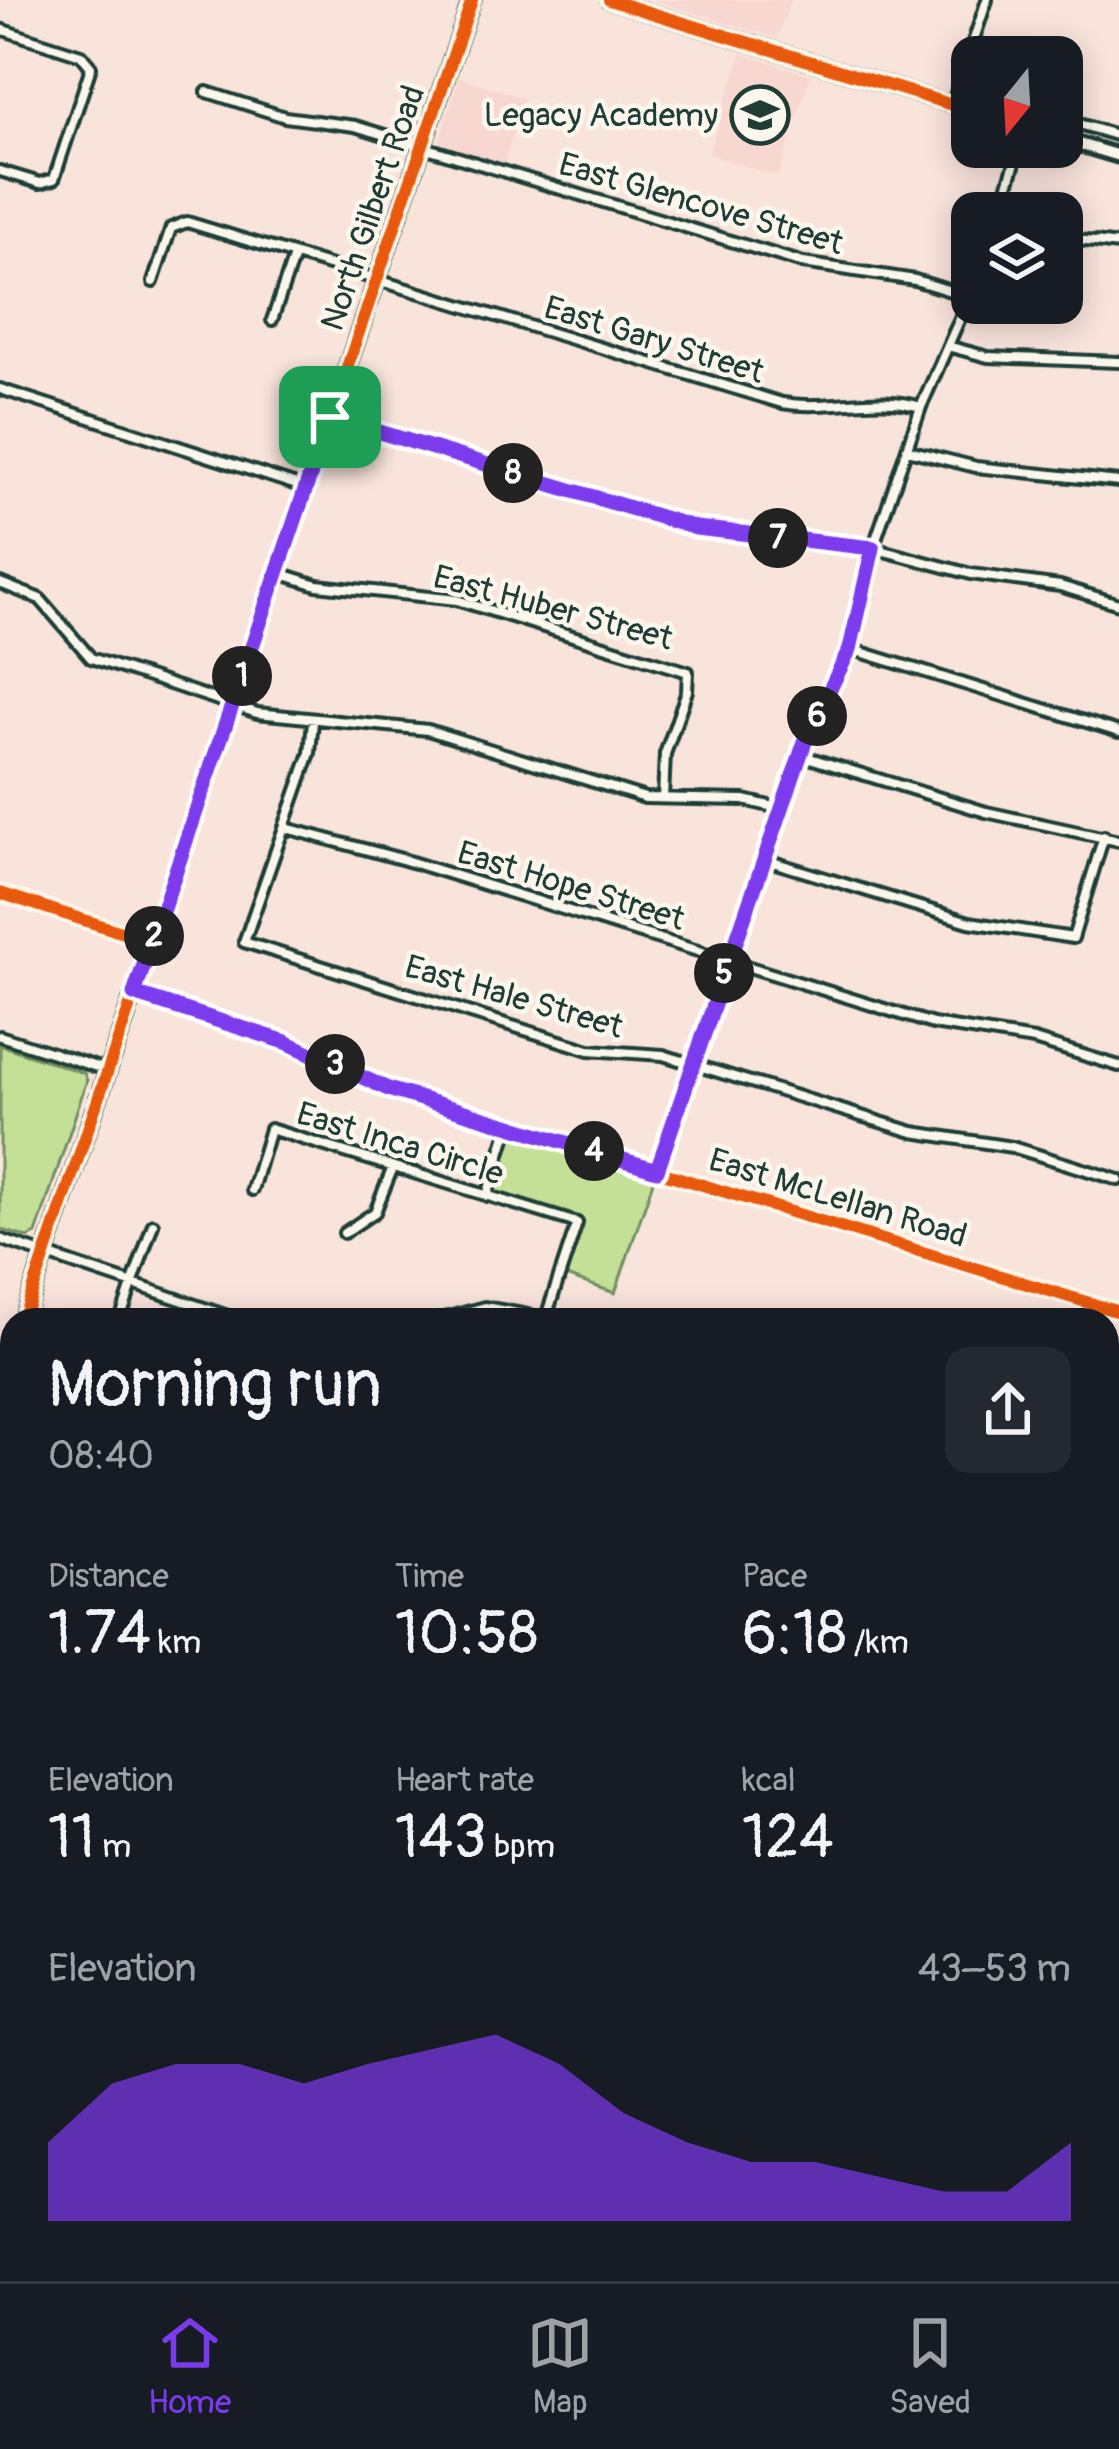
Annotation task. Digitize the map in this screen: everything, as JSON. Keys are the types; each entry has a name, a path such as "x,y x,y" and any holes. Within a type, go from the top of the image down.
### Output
{"main road":[{"name":"North Gilbert Road","path":"27,1308 472,0"},
{"path":"609,0 951,105"},
{"path":"1083,145 1119,156"}],"street":[{"path":"974,36 987,0"},
{"path":"0,29 89,62 89,79 50,182 0,171"},
{"name":"East Glencove Street","path":"207,92 285,117 347,124 803,263 951,289"},
{"path":"1083,125 1119,136"},
{"name":"East Gary Street","path":"153,282 171,228 182,221 782,404 830,406 874,398 921,407"},
{"path":"1083,241 1119,245"},
{"path":"272,320 294,256"},
{"path":"657,1170 800,754 850,649 873,548 921,407 959,324"},
{"path":"951,346 988,357 1119,362"},
{"path":"0,389 306,488"},
{"path":"330,417 696,528 873,548 971,574 1060,586 1119,604"},
{"path":"908,450 976,467 1119,482"},
{"name":"East Huber Street","path":"277,573 317,585 457,600 688,671 687,692 669,737 663,797"},
{"path":"0,583 40,599 91,658 232,704 313,721 428,730 632,794 745,800 782,809"},
{"path":"850,649 1119,732"},
{"path":"286,828 310,753 313,721"},
{"path":"800,754 986,812 1119,841"},
{"name":"East Hale Street","path":"286,828 244,942 589,1050 692,1062 914,1132 1012,1148 1119,1180"},
{"name":"East Hope Street","path":"286,828 933,1024 1034,1040 1119,1066"},
{"path":"764,859 969,922 1073,938 1104,836"},
{"path":"0,893 152,942"},
{"name":"East McLellan Road","path":"134,994 286,1042 388,1089 1106,1308"},
{"path":"0,1036 108,1071"},
{"path":"488,1196 509,1125"},
{"name":"East Inca Circle","path":"252,1190 270,1129 577,1223 552,1308"},
{"path":"344,1233 375,1212 393,1167"},
{"path":"124,1308 153,1224"},
{"path":"0,1239 204,1308"}],"shaded area":[{"path":"652,0 791,0 777,38"},
{"name":"Legacy Academy","path":"741,54 811,75 778,177 708,154"},
{"path":"459,77 524,98 503,166 439,144"}],"green space":[{"path":"0,1045 84,1073 87,1080 36,1234 28,1238 0,1229"},
{"path":"509,1125 657,1170 615,1293 560,1274 576,1223 488,1196"}],"cycle path":[{"path":"27,1308 472,0"},
{"path":"609,0 951,105"},
{"path":"0,893 152,942"},
{"path":"134,994 286,1042 388,1089 1106,1308"}],"place":[{"name":"Legacy Academy","path":"760,115"}],"route":[{"path":"330,417 696,528 873,548 850,649 808,733 657,1170 388,1089 305,1049 134,994 330,417"}]}
